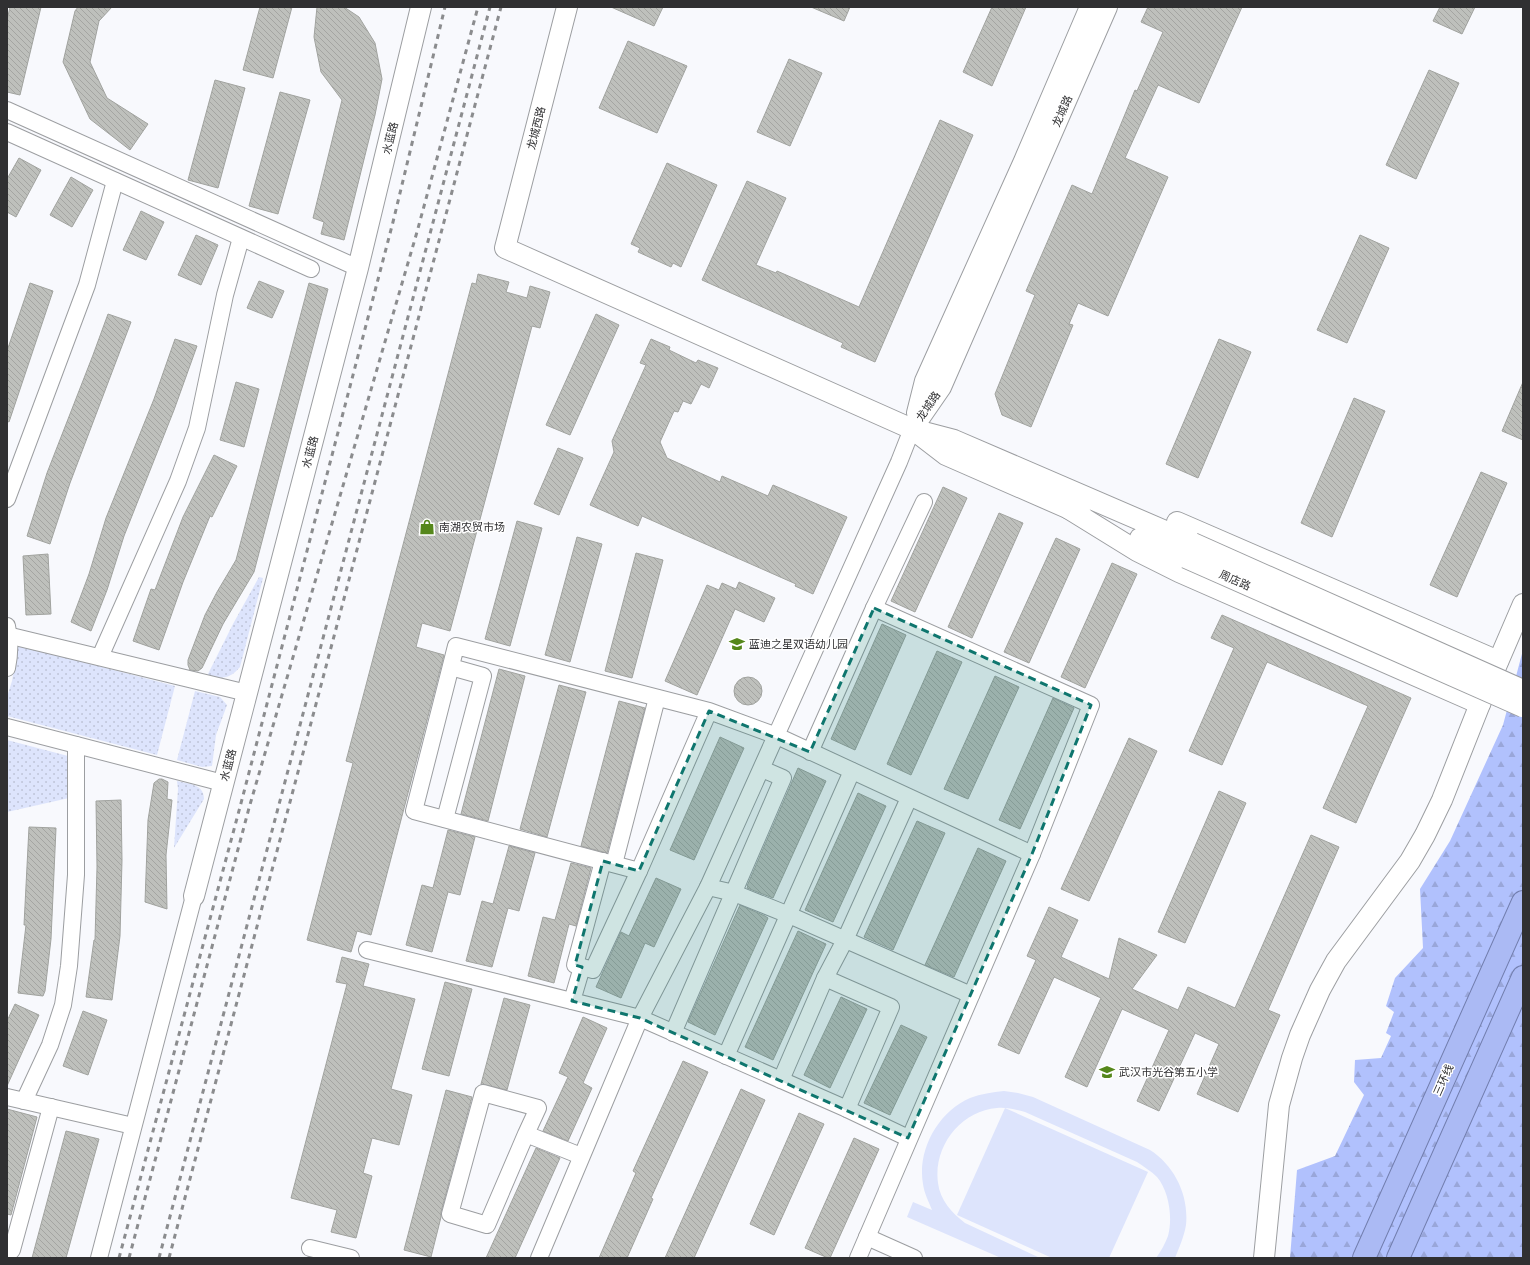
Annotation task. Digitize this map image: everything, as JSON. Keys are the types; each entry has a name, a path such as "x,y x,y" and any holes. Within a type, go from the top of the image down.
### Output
{"highway":[{"name":"三环线","path":"1364,1258 1523,902"},
{"path":"1398,1258 1523,977"}],"street":[{"name":"水蓝路","path":"194,896 358,268 421,7"},
{"name":"龙城西路","path":"505,248 567,7"},
{"name":"龙城路","path":"912,429 925,381 1074,47 1090,7"},
{"name":"龙城路","path":"912,429 941,387 1107,7"},
{"path":"7,110 358,268"},
{"path":"7,132 311,269"},
{"path":"7,499 87,285 115,181"},
{"path":"100,657 178,481 197,428 225,295 241,238"},
{"name":"周店路","path":"505,248 1073,501 1523,690"},
{"path":"539,1258 640,1018 708,887 777,736 899,462 912,429"},
{"path":"1073,501 1156,515 1196,530 1498,661"},
{"path":"1073,501 1138,551 1179,572 1480,704"},
{"path":"810,752 874,608 924,502"},
{"name":"周店路","path":"1189,550 1523,707"},
{"path":"1264,1258 1279,1105 1300,1035 1320,990 1336,961 1406,867 1426,835 1442,800 1480,704 1523,604"},
{"path":"858,1258 908,1138 1032,854 1091,705 874,608"},
{"path":"7,668 9,659 8,632 100,657 247,693"},
{"path":"639,871 414,811 456,646 709,712 777,736 1032,854"},
{"path":"445,819 483,676 451,667"},
{"path":"657,698 608,863 575,965 593,970 639,871 709,712"},
{"path":"7,727 224,783"},
{"path":"24,1101 50,1045 63,1005 69,966 76,875 76,744"},
{"path":"673,1033 783,778 762,769"},
{"path":"726,1056 852,771"},
{"path":"781,1080 825,978 845,940 909,798"},
{"path":"708,887 734,893 789,915 971,995"},
{"path":"99,1258 194,896"},
{"path":"367,950 640,1018 847,1108 908,1138"},
{"path":"572,1001 582,967"},
{"path":"825,978 891,1007 847,1108"},
{"path":"483,1093 538,1108 526,1134 487,1225 450,1214 483,1093"},
{"path":"7,1097 133,1126"},
{"path":"7,1255 12,1250 51,1107"},
{"path":"526,1134 581,1156"},
{"path":"867,1236 914,1258"},
{"path":"310,1248 351,1258"}],"highlighted area":[{"path":"874,608 1091,705 1032,854 908,1138 640,1018 572,1001 582,967 575,965 603,861 639,871 709,711 810,752"}],"shaded area":[{"path":"259,577 263,578 240,667 229,676 217,678 207,676 233,624"},
{"path":"18,645 175,686 157,755 7,716 7,697 12,681"},
{"path":"195,691 220,697 227,705 216,735 212,766 202,767 177,760"},
{"path":"7,740 68,756 69,798 7,812"},
{"path":"177,781 191,784 199,788 204,799 174,848 178,789"},
{"path":"1004,1091 1033,1097 1150,1150 1167,1164 1183,1193 1186,1214 1186,1225 1183,1238 1175,1258 1156,1258 1168,1236 1170,1213 1167,1197 1161,1183 1155,1175 1137,1162 1025,1112 1008,1108 997,1108 972,1116 961,1123 952,1133 940,1156 938,1169 939,1189 947,1206 965,1223 1040,1258 1001,1258 907,1217 913,1202 932,1210 924,1191 922,1171 923,1158 932,1134 939,1122 959,1104 970,1098 987,1093"},
{"path":"1005,1108 1148,1172 1109,1258 1052,1258 957,1215"}],"green space":[{"path":"1523,650 1523,1258 1290,1258 1297,1170 1335,1156 1364,1095 1354,1082 1355,1060 1381,1058 1391,1036 1386,1033 1394,1012 1386,1006 1395,978 1423,948 1420,889 1450,841 1503,725"}],"building":[{"path":"10,7 41,7 20,95 7,92 7,20"},
{"path":"78,7 112,7 99,21 90,62 107,98 148,124 130,150 90,119 63,62 75,11"},
{"path":"260,7 292,7 273,78 243,70"},
{"path":"317,7 344,7 359,17 375,43 382,79 375,115 344,240 321,234 324,222 313,218 342,100 321,72 314,37"},
{"path":"611,7 663,7 654,26"},
{"path":"811,7 850,7 844,21"},
{"path":"992,7 1026,7 992,86 963,72"},
{"path":"1148,7 1242,7 1199,103 1158,85 1125,158 1168,177 1108,316 1078,303 1069,324 1073,325 1031,427 1002,415 995,394 1035,295 1026,291 1072,185 1092,194 1135,90 1137,91 1163,32 1141,22"},
{"path":"1440,7 1475,7 1462,34 1433,21"},
{"path":"628,41 687,66 657,133 599,108"},
{"path":"789,59 822,73 790,146 757,132"},
{"path":"1429,70 1459,83 1416,179 1386,165"},
{"path":"215,80 245,88 218,188 188,180"},
{"path":"280,92 310,100 278,214 249,206"},
{"path":"940,120 973,135 875,362 841,347 843,343 702,280 747,181 786,198 756,265 776,273 777,271 859,307"},
{"path":"19,158 41,170 16,217 7,212 7,179"},
{"path":"667,163 717,185 681,267 673,263 671,267 638,252 640,248 631,244"},
{"path":"71,177 93,190 72,227 50,215"},
{"path":"141,211 164,222 146,260 123,250"},
{"path":"196,235 218,245 201,285 178,275"},
{"path":"1360,235 1389,248 1347,343 1317,330"},
{"path":"478,274 509,282 506,292 527,298 530,286 550,292 540,328 532,326 450,631 422,623 416,647 444,655 371,935 357,931 351,952 307,940 353,763 346,761 472,283 476,284"},
{"path":"259,281 284,291 272,318 247,308"},
{"path":"30,283 53,291 9,422 7,421 7,351"},
{"path":"309,283 328,289 254,572 223,624 202,668 198,671 190,670 188,660 205,615 236,560"},
{"path":"108,314 131,322 70,483 50,544 27,536 47,473"},
{"path":"596,314 619,325 570,435 546,425"},
{"path":"175,339 197,346 174,410 124,536 107,590 91,631 71,622 89,574 106,518 154,399"},
{"path":"651,339 670,347 669,350 696,363 698,360 718,368 709,388 701,384 691,404 683,401 678,412 674,411 660,442 667,458 720,482 722,476 768,496 773,485 847,517 813,594 795,586 796,584 642,516 638,526 590,505 614,452 612,441 646,365 640,363"},
{"path":"1219,339 1251,352 1198,478 1166,464"},
{"path":"236,382 259,389 244,447 220,440"},
{"path":"1523,382 1523,440 1502,431"},
{"path":"1354,398 1385,411 1332,537 1301,523"},
{"path":"558,448 583,458 559,515 534,504"},
{"path":"214,455 237,466 212,517 210,516 183,582 159,650 133,641 151,589 155,590 183,517"},
{"path":"1481,472 1507,483 1457,597 1430,585"},
{"path":"943,487 967,498 915,612 891,601"},
{"path":"999,513 1023,523 972,638 948,627"},
{"path":"517,521 542,528 510,646 485,639"},
{"path":"577,537 602,544 570,662 545,655"},
{"path":"1056,538 1080,549 1029,663 1004,652"},
{"path":"636,553 663,560 632,678 605,671"},
{"path":"48,554 51,614 26,615 23,556"},
{"path":"1112,563 1137,574 1085,688 1061,677"},
{"path":"739,582 775,598 764,622 735,609 697,695 665,681 707,585 719,590 722,583 736,589"},
{"path":"1222,615 1411,698 1356,823 1323,808 1368,706 1267,662 1222,765 1189,751 1234,648 1211,638"},
{"path":"882,624 906,635 855,750 831,739"},
{"path":"937,651 962,662 911,775 887,764"},
{"path":"499,669 525,676 488,821 461,814"},
{"path":"995,676 1019,687 968,799 944,789"},
{"path":"748,677 758,681 762,691 758,701 748,705 738,701 734,691 738,681"},
{"path":"559,685 586,692 547,837 520,829"},
{"path":"1053,698 1074,708 1020,829 999,820"},
{"path":"619,701 645,708 607,853 581,846"},
{"path":"720,737 744,748 694,860 670,850"},
{"path":"1129,738 1157,751 1089,901 1061,889"},
{"path":"798,768 826,781 773,898 747,888 747,886"},
{"path":"159,779 168,782 167,799 172,800 166,855 167,909 145,902 148,820 154,783"},
{"path":"1219,791 1246,803 1185,943 1158,932"},
{"path":"858,793 886,806 833,922 805,910"},
{"path":"121,800 122,860 120,936 112,1000 86,997 95,940 97,867 96,801"},
{"path":"917,821 945,833 893,950 864,937"},
{"path":"29,827 56,828 51,939 45,991 43,996 18,993 26,925 24,925"},
{"path":"448,830 475,837 460,895 448,892 432,952 406,945 422,885 433,888"},
{"path":"1311,835 1339,847 1268,1010 1280,1015 1238,1112 1197,1094 1219,1044 1195,1033 1159,1111 1137,1101 1169,1030 1122,1009 1087,1087 1065,1077 1101,998 1054,977 1019,1054 998,1045 1036,960 1027,956 1049,907 1078,920 1061,957 1109,979 1119,938 1157,955 1132,989 1178,1010 1188,987 1235,1008"},
{"path":"509,846 535,853 519,911 508,908 492,967 466,961 482,901 493,904"},
{"path":"978,848 1006,861 954,977 925,965"},
{"path":"571,863 591,868 576,926 569,924 554,983 528,976 543,917 555,920"},
{"path":"656,878 681,889 654,947 645,943 621,998 596,987 621,932 629,936"},
{"path":"740,905 768,918 715,1035 688,1022"},
{"path":"798,931 826,944 773,1060 745,1047"},
{"path":"342,957 369,964 363,986 415,999 391,1089 412,1095 399,1145 372,1138 363,1173 372,1176 356,1238 331,1232 337,1210 291,1198 347,984 336,982"},
{"path":"445,982 472,989 449,1076 422,1069"},
{"path":"841,997 867,1009 830,1088 804,1075"},
{"path":"504,998 530,1005 507,1090 481,1084"},
{"path":"15,1004 39,1015 7,1086 7,1021"},
{"path":"83,1011 107,1020 88,1075 63,1066"},
{"path":"583,1017 607,1028 583,1083 592,1088 568,1141 543,1131 568,1077 559,1073"},
{"path":"901,1025 927,1037 890,1115 864,1103"},
{"path":"683,1061 708,1072 651,1198 653,1199 627,1258 599,1258 636,1173 633,1171"},
{"path":"741,1089 765,1100 694,1258 665,1258"},
{"path":"446,1090 472,1097 441,1212 431,1257 404,1250"},
{"path":"7,1109 37,1117 11,1215 7,1214"},
{"path":"799,1113 824,1124 774,1235 750,1224"},
{"path":"66,1131 99,1139 66,1258 32,1258"},
{"path":"854,1138 879,1149 830,1258 828,1258 805,1248"},
{"path":"536,1148 560,1158 515,1258 486,1258"}],"railway":[{"path":"119,1258 240,807 393,222 445,7"},
{"path":"129,1258 249,808 417,232 478,7"},
{"path":"159,1258 490,7"},
{"path":"169,1258 501,7"}],"place":[{"name":"南湖农贸市场","path":"427,527"},
{"name":"蓝迪之星双语幼儿园","path":"737,644"},
{"name":"武汉市光谷第五小学","path":"1107,1072"}]}
